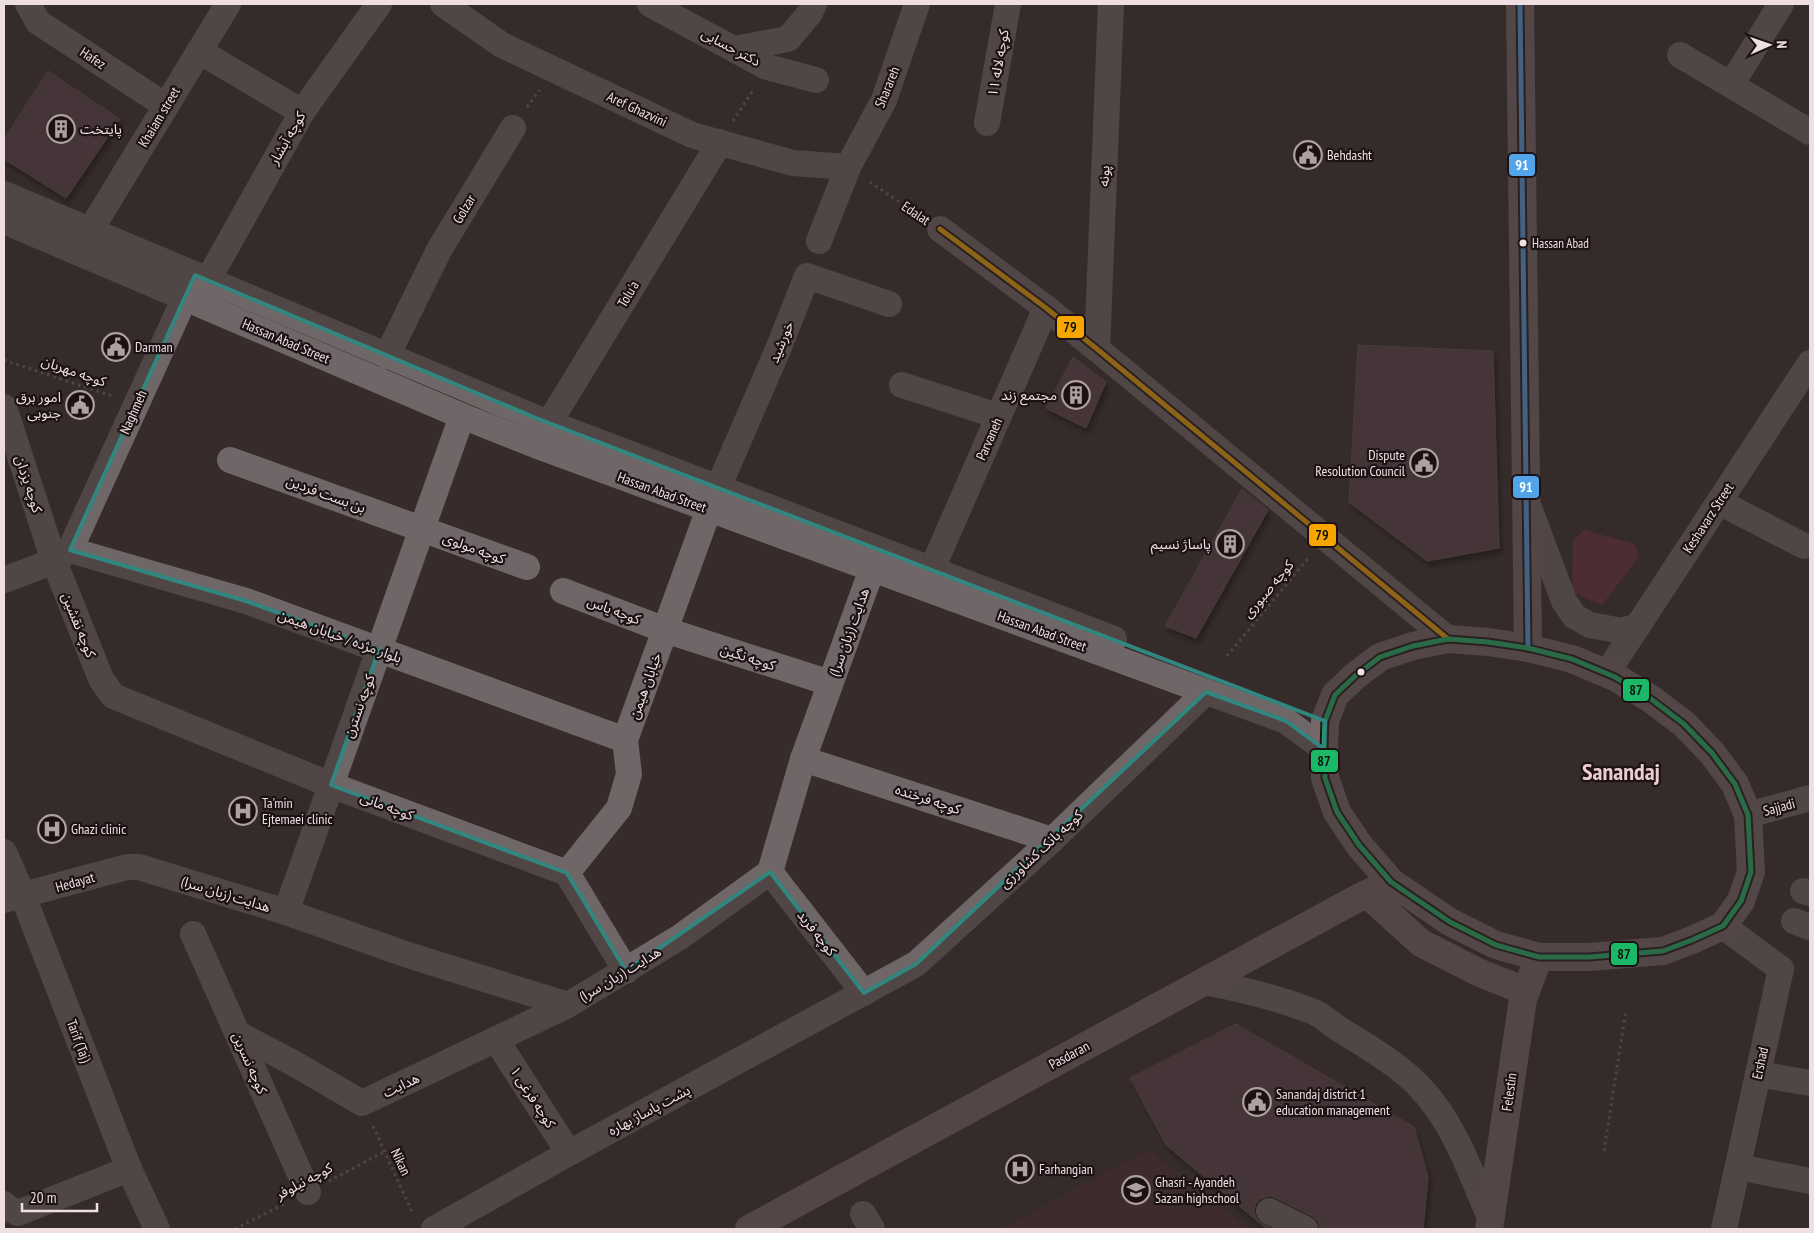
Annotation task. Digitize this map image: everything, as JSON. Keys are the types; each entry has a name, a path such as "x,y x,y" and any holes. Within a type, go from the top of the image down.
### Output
{"main road":[{"path":"1520,4 1528,648"},
{"path":"1379,888 1496,944 1539,957 1590,957 1662,951 1722,926 1741,901 1751,872 1748,815 1735,784 1712,753 1684,724 1651,700 1607,673 1572,659 1528,648 1448,639 1413,646 1380,657 1355,676 1335,695 1325,721 1325,778 1337,812 1359,845 1379,888 1421,943 1480,973 1525,991"},
{"name":"Pasdaran","path":"749,1229 1379,888"},
{"name":"Felestin","path":"1490,1225 1525,991 1539,957"}],"street":[{"name":"Hafez","path":"28,4 38,22 166,106"},
{"name":"Khaiam street","path":"90,231 228,4"},
{"name":"کوچه آبشار","path":"196,284 302,112 379,4"},
{"name":"Aref Ghazvini","path":"443,4 502,45 692,135 793,163 848,167"},
{"name":"دکتر حسابی","path":"650,4 767,67 816,80"},
{"path":"734,49 788,39 810,13 814,4"},
{"name":"Sharareh","path":"820,241 848,167 884,100 918,4"},
{"name":"کوچه لاله ۱۱","path":"987,123 1008,4"},
{"name":"پونه","path":"1097,349 1111,4"},
{"path":"1731,85 1781,4"},
{"path":"199,51 302,112"},
{"path":"1680,54 1810,132"},
{"name":"Golzar","path":"387,356 439,250 513,128"},
{"name":"Tolu'a","path":"535,445 550,424 720,142"},
{"name":"Hassan Abad Street","path":"4,194 90,231 462,416 535,445 714,498"},
{"name":"Hassan Abad Street","path":"4,221 196,284 387,356 550,424 714,498 874,559 1206,692 1286,721 1324,749"},
{"name":"Edalat","path":"940,229 1046,308 1097,349 1448,639"},
{"name":"خورشید","path":"714,498 779,347 807,276 889,304"},
{"name":"Naghmeh","path":"62,556 196,284"},
{"name":"Parvaneh","path":"932,569 1046,308"},
{"name":"Keshavarz Street","path":"1607,673 1810,363"},
{"path":"902,385 998,416"},
{"name":"کوچه یزدان","path":"4,407 62,556"},
{"name":"کوچه نسترن","path":"286,912 462,416"},
{"name":"بن بست فردین","path":"230,460 422,528"},
{"name":"خیابان هیمن","path":"567,874 619,808 629,774 625,740 714,498"},
{"path":"1526,498 1564,601 1574,616 1590,624 1622,631 1638,626"},
{"path":"1718,502 1804,546"},
{"name":"کوچه مولوی","path":"422,528 527,567"},
{"path":"4,580 62,556"},
{"name":"بلوار مژده / خیابان هیمن","path":"62,556 246,601 625,740"},
{"name":"کوچه نقشین","path":"62,556 101,679 106,688"},
{"name":"Hassan Abad Street","path":"874,559 932,569 1325,721"},
{"name":"هدایت (زبان سرا)","path":"127,867 139,867 286,912 408,955 568,1006 680,937 770,872 803,759 874,559"},
{"name":"کوچه یاس","path":"562,591 665,630"},
{"name":"کوچه نگین","path":"665,630 830,683"},
{"name":"کوچه مانی","path":"106,688 113,696 331,785 567,874"},
{"name":"کوچه بانک کشاورزی","path":"864,993 916,964 1052,840 1206,692"},
{"name":"کوچه فرخنده","path":"803,759 1052,840"},
{"name":"Sajjadi","path":"1748,815 1810,798"},
{"name":"Tarif (Taj)","path":"4,852 13,898 129,1169 157,1229"},
{"name":"Hedayat","path":"13,898 127,867"},
{"name":"کوچه فرید","path":"770,872 864,993"},
{"path":"567,874 626,971"},
{"name":"Ershad","path":"1722,926 1781,968 1724,1229"},
{"name":"کوچه نسرین","path":"193,934 308,1192"},
{"path":"1204,982 1248,991 1316,1013 1370,1048 1413,1080 1434,1104 1461,1150 1490,1225"},
{"name":"پشت پاساژ بهاره","path":"425,1225 569,1153 864,993"},
{"name":"هدایت","path":"362,1103 568,1006"},
{"path":"238,1034 295,1064 362,1103"},
{"name":"کوچه فرغی ۱","path":"497,1040 569,1153"},
{"path":"1758,1074 1810,1083"},
{"path":"1738,1167 1810,1181"},
{"path":"4,1204 18,1213 129,1169"},
{"path":"1269,1211 1304,1229"}],"path":[{"path":"720,142 767,67"},
{"path":"513,128 553,70"},
{"name":"Edalat","path":"848,167 940,229"},
{"name":"کوچه مهربان","path":"4,360 136,404"},
{"name":"کوچه صبوری","path":"1227,656 1326,537"},
{"path":"1604,1151 1626,1010"},
{"name":"Nikan","path":"362,1103 384,1152 425,1225"},
{"name":"کوچه نیلوفر","path":"235,1229 384,1152"}],"highlighted area":[{"path":"195,275 536,418 1325,721 1324,749 1286,721 1206,692 916,964 864,993 770,872 626,971 567,873 331,785 379,650 246,601 70,550"}],"shaded area":[{"path":"1584,530 1635,544 1639,556 1602,605 1572,592 1573,541"},
{"name":"Ghasri - Ayandeh Sazan highschool","path":"1149,1150 1248,1229 1001,1229"}],"building":[{"name":"پایتخت","path":"48,71 120,119 66,198 4,159 4,139"},
{"name":"Dispute Resolution Council","path":"1358,345 1493,351 1499,548 1427,561 1349,502"},
{"name":"مجتمع زند","path":"1073,357 1106,382 1086,428 1046,408"},
{"name":"پاساژ نسیم","path":"1242,489 1268,510 1196,638 1165,626"},
{"name":"Sanandaj district 1 education management","path":"1236,1024 1414,1127 1428,1177 1423,1229 1320,1229 1318,1221 1312,1216 1269,1196 1260,1199 1255,1205 1254,1211 1257,1220 1272,1229 1267,1229 1166,1145 1130,1078"}],"transit line":[{"name":"91","path":"1520,4 1528,648"},
{"name":"79","path":"940,229 1046,308 1097,349 1448,639"},
{"name":"87","path":"1448,639 1528,648 1572,659 1615,677 1651,699 1684,724 1712,753 1735,784 1748,815 1751,872 1741,901 1723,926 1663,951 1589,957 1539,957 1496,945 1450,922 1391,882 1359,845 1337,812 1325,778 1325,721 1335,695 1355,676 1380,657 1413,646 1448,639"}],"place":[{"name":"پایتخت","path":"61,129"},
{"name":"Behdasht","path":"1308,155"},
{"name":"Hassan Abad","path":"1523,243"},
{"name":"Darman","path":"116,347"},
{"name":"مجتمع زند","path":"1076,395"},
{"name":"امور برق جنوبی","path":"80,405"},
{"name":"Dispute Resolution Council","path":"1424,463"},
{"name":"پاساژ نسیم","path":"1230,544"},
{"name":"Ta'min Ejtemaei clinic","path":"243,811"},
{"name":"Ghazi clinic","path":"52,829"},
{"name":"Sanandaj district 1 education management","path":"1257,1102"},
{"name":"Farhangian","path":"1020,1169"},
{"name":"Ghasri - Ayandeh Sazan highschool","path":"1136,1190"}],"district":[{"name":"Sanandaj","path":"1621,772"}]}
